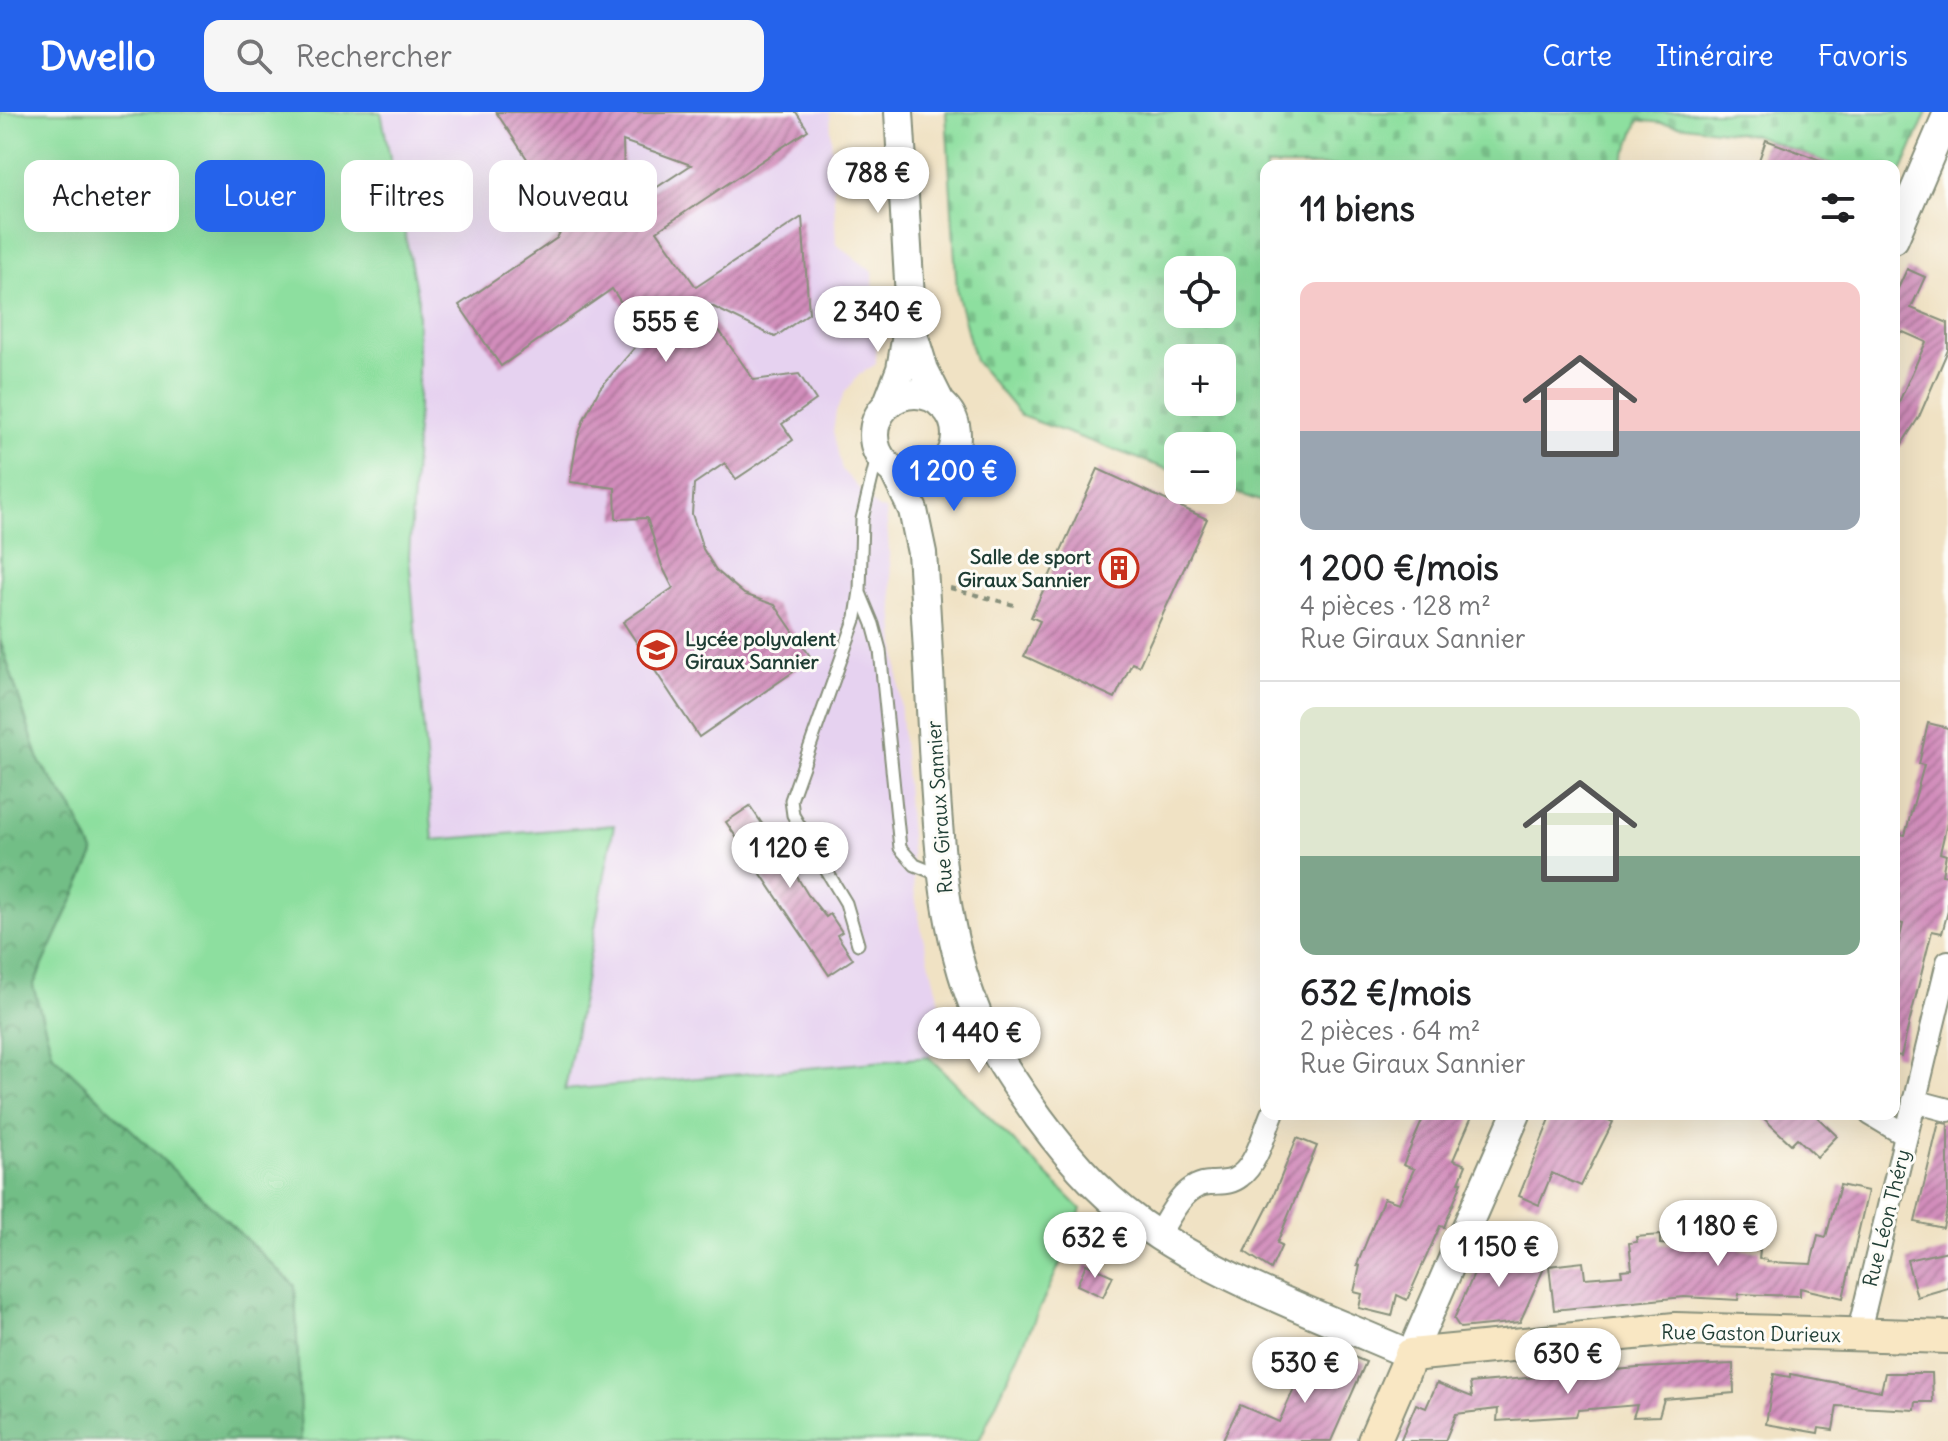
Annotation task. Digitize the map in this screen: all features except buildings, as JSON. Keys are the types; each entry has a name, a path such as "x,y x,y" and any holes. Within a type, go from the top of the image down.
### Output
{"main road":[{"name":"Rue Gaston Durieux","path":"1411,1355 1675,1329 1948,1337"},
{"path":"1374,1441 1411,1355"}],"street":[{"path":"899,112 909,315 917,351 956,432 954,449 945,463 934,472 921,476 907,476 886,462 874,439 875,425 887,405 901,369 909,315"},
{"path":"1900,225 1948,113"},
{"path":"887,405 900,397 914,394 928,396 941,404"},
{"name":"Rue Giraux Sannier","path":"886,462 913,510 922,553 942,876 953,935 971,999 1002,1063 1081,1173 1117,1206 1158,1235 1265,1292 1411,1355"},
{"name":"Rue Giraux Sannier","path":"922,553 927,512 945,463"},
{"name":"Rue Léon Théry","path":"1858,1335 1948,962"},
{"path":"1914,1101 1948,1110"},
{"path":"1158,1235 1181,1199 1192,1188 1205,1183 1228,1183 1245,1172 1269,1120"},
{"path":"1411,1355 1513,1120"},
{"path":"1881,1120 1906,1135"}],"lane":[{"path":"858,944 846,903 793,815 791,800 853,626 860,591 862,519 886,462"},
{"path":"860,591 880,650 900,848 915,865 942,876"}],"path":[{"path":"957,590 1014,605"}],"shaded area":[{"name":"Lycée polyvalent Giraux Sannier","path":"381,112 830,112 836,244 873,272 876,364 859,375 845,392 836,412 833,432 842,470 878,509 886,510 914,891 947,1032 929,1057 564,1090 614,825 433,840 409,556 418,409 418,300 405,232 473,232 473,160 390,160"}],"green space":[{"path":"0,112 381,112 390,160 341,160 341,232 405,232 418,300 418,409 409,556 433,840 614,825 565,1090 929,1057 1081,1209 1064,1255 979,1441 301,1441 295,1286 53,1055 33,986 94,854 73,809 40,763 0,640"},
{"path":"946,112 1927,112 1900,175 1900,160 1820,160 1755,135 1639,120 1623,160 1260,160 1260,501 1236,493 1236,432 1164,432 1164,468 1021,416 975,361 957,292"},
{"path":"0,640 40,763 73,809 94,854 33,986 53,1055 295,1286 301,1441 0,1441"}],"place":[{"name":"Salle de sport Giraux Sannier","path":"1119,568"},
{"name":"Lycée polyvalent Giraux Sannier","path":"657,650"}]}
